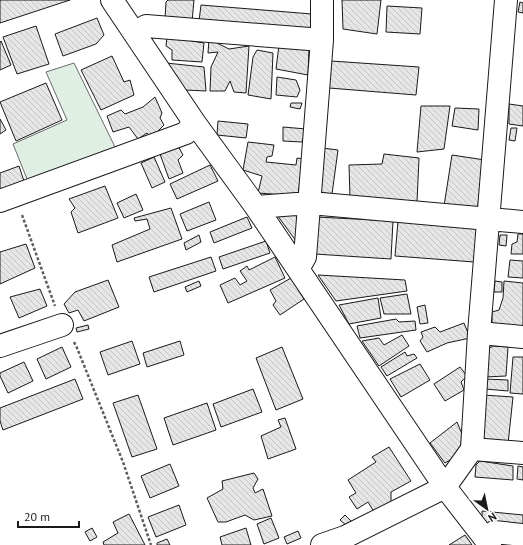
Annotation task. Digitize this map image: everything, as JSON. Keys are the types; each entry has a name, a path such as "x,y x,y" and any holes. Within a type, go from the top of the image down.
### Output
{"street":[{"path":"112,0 194,122 256,207 445,486 488,542 494,532 523,535"},
{"path":"298,269 305,257 310,203 322,40 322,0"},
{"path":"322,545 345,537 445,486 472,449 479,333 506,0"},
{"path":"134,33 146,26 322,40"},
{"path":"8,198 186,133 194,122"},
{"path":"256,207 310,203 523,222"},
{"path":"0,346 62,325"},
{"path":"479,333 523,337"},
{"path":"472,449 523,453"}],"path":[{"path":"8,198 62,325 77,348 123,462 151,545"}],"green space":[{"path":"74,63 116,149 29,184 13,144 67,120 46,72"}],"building":[{"path":"0,0 70,0 0,23"},
{"path":"168,0 194,0 192,22 165,19 166,2"},
{"path":"342,0 381,0 377,34 343,29"},
{"path":"520,2 523,3 523,13 518,12"},
{"path":"201,5 312,14 311,32 199,21"},
{"path":"387,6 422,8 420,34 386,32"},
{"path":"97,18 104,35 96,44 63,56 55,34"},
{"path":"36,26 49,64 17,74 3,37"},
{"path":"167,37 204,43 202,62 172,60 172,50 166,46"},
{"path":"209,39 229,49 249,46 246,93 234,92 230,81 225,91 210,91 211,67 218,52 208,53"},
{"path":"1,41 11,65 0,70 0,42"},
{"path":"279,45 309,48 308,75 276,69"},
{"path":"257,50 273,53 271,99 248,95 253,57"},
{"path":"112,56 124,82 130,80 134,95 101,110 81,70"},
{"path":"331,61 419,67 416,95 329,88"},
{"path":"166,63 204,67 206,91 185,90"},
{"path":"277,77 296,80 300,90 297,97 276,95"},
{"path":"46,83 62,120 16,141 0,102"},
{"path":"155,97 162,113 160,118 164,125 157,132 150,136 147,133 138,139 129,127 113,132 107,116 121,110 125,114 143,107"},
{"path":"291,103 302,103 300,109 290,107"},
{"path":"509,104 523,106 523,126 509,124"},
{"path":"421,106 450,106 444,149 417,152"},
{"path":"455,108 479,109 478,130 452,126"},
{"path":"0,119 6,130 0,134"},
{"path":"218,121 248,124 246,138 217,135"},
{"path":"283,127 306,129 302,142 283,141"},
{"path":"511,128 517,128 515,141 509,140"},
{"path":"248,142 274,145 272,156 267,157 266,162 296,165 297,158 303,159 298,196 258,193 262,176 243,170"},
{"path":"178,146 183,155 178,160 183,173 169,179 160,154"},
{"path":"322,148 338,150 332,194 316,192"},
{"path":"384,154 419,158 417,202 350,198 349,165 382,164"},
{"path":"452,155 485,160 477,211 444,206"},
{"path":"154,157 165,182 152,188 141,163"},
{"path":"210,165 218,181 177,199 170,184"},
{"path":"19,166 25,184 0,192 0,173"},
{"path":"105,186 118,218 78,233 71,212 75,208 69,199"},
{"path":"136,194 143,210 124,218 117,203"},
{"path":"209,202 216,220 187,231 180,214"},
{"path":"171,208 182,239 117,262 112,245 150,229 147,219 135,221 134,218"},
{"path":"272,208 298,210 297,217 301,220 296,241"},
{"path":"247,217 252,228 214,243 210,232"},
{"path":"317,217 393,221 391,259 315,254"},
{"path":"398,221 477,227 474,262 395,256"},
{"path":"518,234 523,234 523,254 511,254 512,244 517,242"},
{"path":"199,235 201,242 186,250 184,243"},
{"path":"500,235 507,235 506,246 499,245"},
{"path":"266,241 270,253 223,269 219,257"},
{"path":"26,244 35,268 0,284 0,252"},
{"path":"211,257 216,271 154,292 149,277"},
{"path":"275,257 285,278 228,303 220,285 235,278 240,285 247,281 240,271 247,266 249,270"},
{"path":"510,260 523,261 523,278 508,277"},
{"path":"318,275 405,280 407,291 336,301"},
{"path":"291,278 304,299 280,315 273,305 276,301 270,290"},
{"path":"108,280 119,307 84,321 78,310 69,313 64,304 75,292"},
{"path":"199,281 201,286 187,292 185,287"},
{"path":"495,281 502,282 502,292 494,292"},
{"path":"504,281 523,283 523,330 495,328 492,322 492,312 499,310 503,298"},
{"path":"40,289 47,306 19,318 10,297"},
{"path":"407,294 411,314 384,314 380,298"},
{"path":"378,298 381,318 349,324 339,305"},
{"path":"425,305 428,323 420,324 417,307"},
{"path":"396,319 399,322 415,321 416,330 360,338 357,326"},
{"path":"464,323 470,338 447,343 427,352 420,341 423,337 421,332 435,327 440,332"},
{"path":"88,325 89,329 77,332 76,328"},
{"path":"402,335 409,346 379,366 362,341 379,338 384,345"},
{"path":"132,341 140,364 108,375 100,352"},
{"path":"180,341 184,355 147,367 143,353"},
{"path":"493,346 508,347 506,376 485,377 488,349"},
{"path":"62,347 71,367 46,379 37,359"},
{"path":"282,347 303,399 276,410 256,358"},
{"path":"405,352 407,356 414,354 417,358 387,376 381,367"},
{"path":"513,357 523,357 523,394 510,393"},
{"path":"24,362 33,381 8,393 0,373"},
{"path":"420,364 430,380 401,397 390,379"},
{"path":"460,367 467,376 461,382 464,390 445,401 434,384"},
{"path":"75,379 83,399 3,430 0,421 0,408"},
{"path":"485,379 508,380 508,391 485,389"},
{"path":"253,389 262,412 221,427 213,404"},
{"path":"138,395 157,449 132,457 113,403"},
{"path":"483,395 513,397 508,444 479,442"},
{"path":"207,403 216,430 173,445 164,418"},
{"path":"285,418 296,449 268,459 261,436 281,427 278,420"},
{"path":"457,422 462,434 460,454 445,463 430,443"},
{"path":"389,447 411,481 391,492 391,506 376,515 368,502 357,509 349,497 356,493 348,480 376,462 372,457"},
{"path":"480,461 513,466 513,480 475,477 476,465"},
{"path":"170,464 179,486 150,498 141,476"},
{"path":"518,466 523,467 523,480 517,479"},
{"path":"254,473 258,479 253,488 255,493 263,489 272,516 254,520 245,515 226,522 218,522 207,498 223,489 222,481"},
{"path":"179,505 186,525 156,537 148,517"},
{"path":"482,511 523,515 523,530 490,525 482,518"},
{"path":"129,514 145,545 104,545 103,542 118,533 113,522"},
{"path":"345,515 352,522 347,526 340,520"},
{"path":"271,518 279,538 264,544 257,524"},
{"path":"92,528 97,537 90,541 85,532"},
{"path":"246,528 251,545 222,545 220,537"},
{"path":"298,531 301,538 287,544 284,537"},
{"path":"465,535 472,545 449,545"},
{"path":"167,539 170,545 157,545 157,543"}]}
